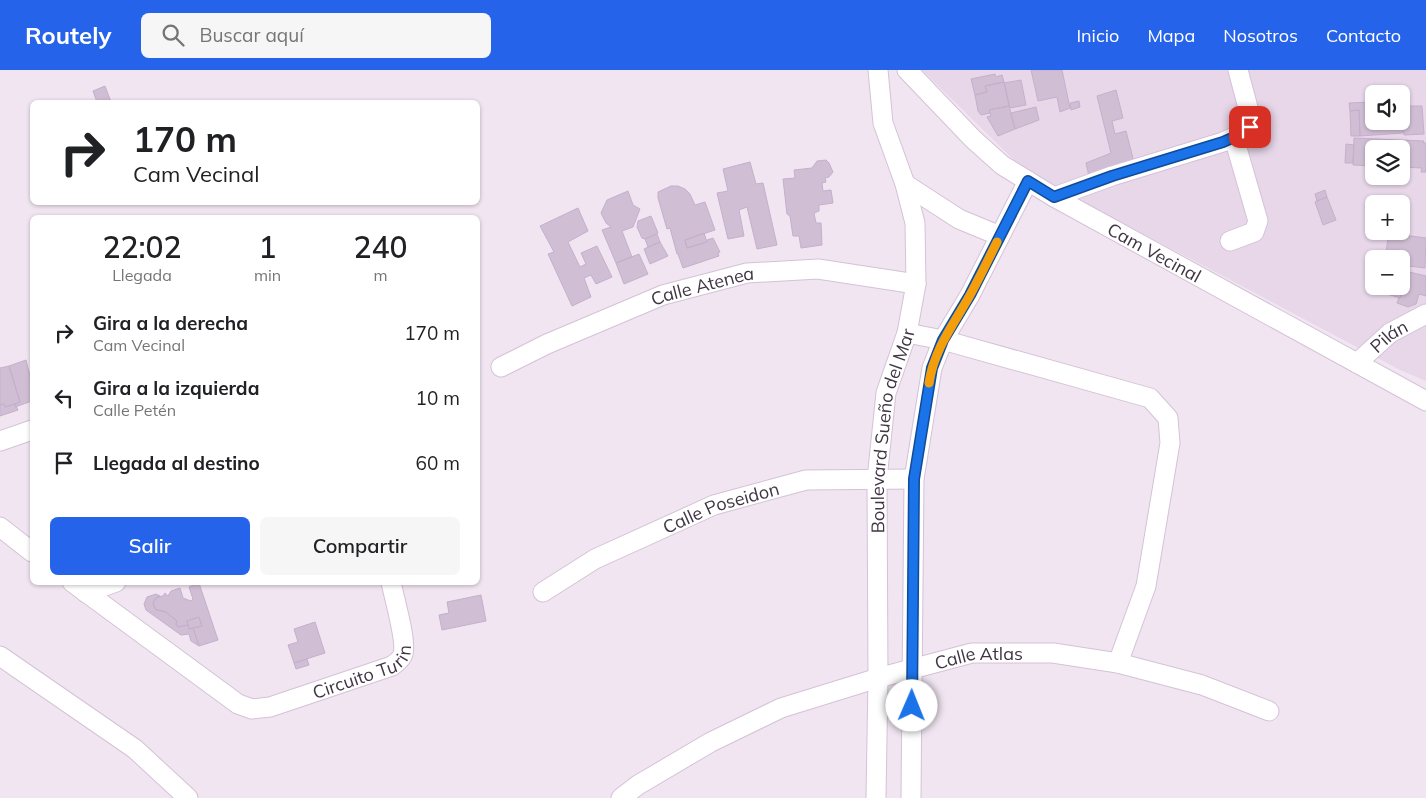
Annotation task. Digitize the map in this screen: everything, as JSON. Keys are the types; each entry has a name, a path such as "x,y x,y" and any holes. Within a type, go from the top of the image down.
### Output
{"street":[{"name":"Boulevard Sueño del Mar","path":"876,798 878,678 877,479 886,393 907,333 916,284 914,223 905,184 883,123 878,70"},
{"name":"Cam Vecinal","path":"907,70 973,139 1002,165 1054,197 1426,401"},
{"path":"1054,197 1112,176 1234,138 1248,131 1251,119 1238,70"},
{"path":"1230,241 1254,232 1258,221 1234,138"},
{"name":"Boulevard Sueño del Mar","path":"911,798 914,479 932,368 943,340 970,295 1028,181"},
{"path":"905,184 959,219 1000,236"},
{"name":"Calle Atenea","path":"501,367 547,344 663,295 747,273 818,269 916,284"},
{"name":"Pilán","path":"1357,363 1390,333 1426,314"},
{"path":"907,333 943,340 1150,398 1168,418 1170,443 1146,586 1118,663"},
{"path":"0,441 30,431"},
{"name":"Calle Poseidon","path":"543,592 595,559 714,505 806,480 914,479"},
{"path":"0,527 30,550"},
{"path":"79,588 98,585"},
{"name":"Circuito Turin","path":"79,588 238,704 252,710 270,707 392,666 398,661 404,651 403,639 392,585"},
{"name":"Calle Atlas","path":"621,798 638,785 711,742 781,708 878,678 972,653 1053,653 1118,663 1202,685 1269,711"},
{"path":"0,656 135,749 184,797"}],"shaded area":[{"path":"922,70 1426,70 1426,381 1400,370 1089,205 1019,165"}],"building":[{"path":"1031,70 1062,70 1070,108 1060,112 1057,97 1038,101"},
{"path":"995,74 996,77 1002,75 1004,82 985,86 987,92 975,95 971,79"},
{"path":"1021,80 1026,105 1010,108 1004,83"},
{"path":"1004,82 1009,106 989,110 990,113 981,115 978,111 975,95 987,92 985,86"},
{"path":"105,86 110,100 96,100 93,91"},
{"path":"1116,90 1123,118 1112,121 1115,134 1126,131 1135,166 1090,181 1086,163 1111,153 1097,96"},
{"path":"1079,101 1080,107 1071,110 1070,103"},
{"path":"1365,102 1365,130 1403,130 1403,133 1360,136 1359,110 1350,111 1349,103"},
{"path":"1009,106 1015,129 998,136 987,117 991,116 989,110"},
{"path":"1410,106 1422,106 1424,134 1404,135 1404,130 1410,130"},
{"path":"1036,107 1039,120 1015,129 1011,113"},
{"path":"1359,110 1360,136 1351,136 1350,111"},
{"path":"1354,138 1401,140 1365,140 1365,166 1353,165"},
{"path":"1410,140 1424,141 1423,143 1426,143 1426,172 1421,172 1422,168 1410,167"},
{"path":"1346,144 1354,145 1353,163 1345,163"},
{"path":"826,160 833,172 829,177 825,178 826,182 822,183 823,191 831,190 833,203 819,205 819,211 814,213 816,223 821,223 822,245 801,248 799,236 793,236 790,216 787,214 783,179 795,178 794,170 812,168 817,161"},
{"path":"750,162 756,184 763,183 777,245 757,249 747,207 739,210 744,236 728,239 717,193 728,191 723,169"},
{"path":"671,186 685,189 690,194 695,205 705,202 715,230 685,240 687,248 707,242 707,240 713,238 720,252 718,253 719,256 683,268 670,228 667,229 658,198 658,192"},
{"path":"1325,190 1327,197 1317,201 1315,194"},
{"path":"628,191 633,205 640,209 633,227 622,231 632,257 616,263 602,230 611,227 606,223 601,213 607,200"},
{"path":"1327,197 1336,220 1323,225 1315,202"},
{"path":"578,208 588,231 568,242 580,267 586,264 581,253 597,246 612,277 596,284 591,275 584,278 591,297 572,306 548,254 554,252 540,226"},
{"path":"651,216 658,233 645,239 642,238 637,227 638,221"},
{"path":"704,233 707,242 687,248 685,240"},
{"path":"657,234 660,242 648,247 645,239"},
{"path":"1410,236 1426,238 1425,268 1410,266 1410,250 1386,250 1388,240 1410,240"},
{"path":"660,242 668,256 650,264 644,249"},
{"path":"639,254 648,274 624,284 616,263"},
{"path":"1410,272 1426,276 1426,296 1419,294 1416,304 1408,307 1397,303 1401,295 1410,295"},
{"path":"1390,295 1401,295 1400,298"},
{"path":"26,360 30,376 30,402 15,407 15,404 20,402 9,366"},
{"path":"9,366 20,402 5,407 4,404 0,405 0,368"},
{"path":"4,404 5,407 15,404 18,410 0,416 0,405"},
{"path":"200,585 218,640 199,646 193,628 202,626 199,617 187,621 188,625 178,627 177,621 166,612 156,610 153,603 157,597 163,596 165,593 168,596 171,591 180,588 183,598 191,601 193,599 189,587"},
{"path":"156,594 160,596 153,603 155,609 166,612 177,621 178,627 188,625 189,629 193,628 199,646 191,641 189,634 181,635 146,610 144,604 147,597"},
{"path":"481,595 486,621 442,630 439,615 449,613 447,602"},
{"path":"199,617 202,626 189,629 187,621"},
{"path":"315,622 325,653 294,663 288,645 298,642 294,629"},
{"path":"307,659 309,665 296,669 294,663"}],"slow traffic":[{"path":"929,383 932,368 943,340 970,295 997,242"}],"route":[{"path":"912,706 914,479 932,368 943,340 970,295 1028,181 1054,197 1112,176 1223,142 1248,131 1250,127"}]}
